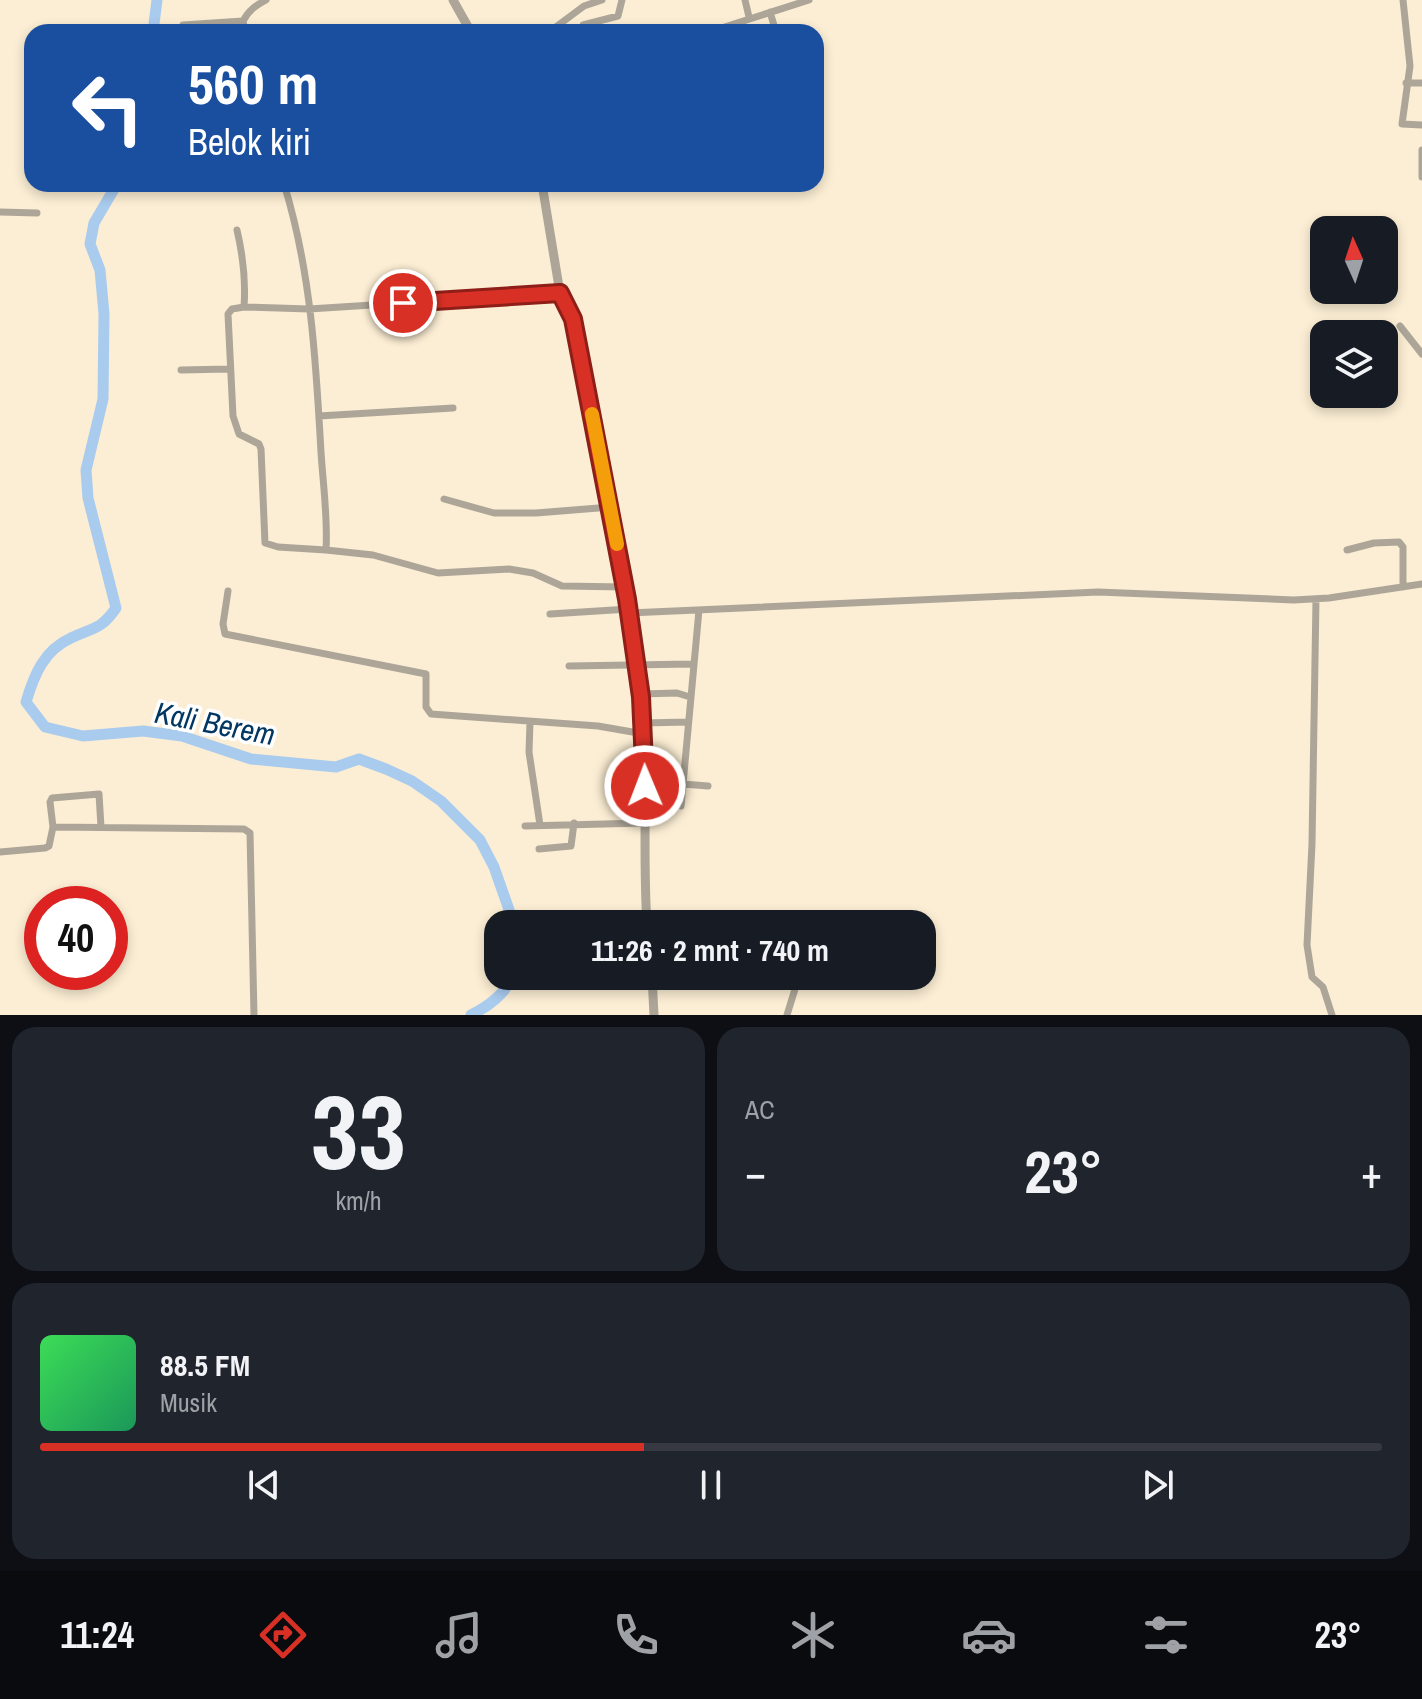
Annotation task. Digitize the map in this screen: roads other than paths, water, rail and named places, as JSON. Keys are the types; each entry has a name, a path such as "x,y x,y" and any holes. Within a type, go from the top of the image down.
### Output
{"street":[{"path":"244,24 252,3 266,0"},
{"path":"453,0 466,24"},
{"path":"560,24 584,6 602,0"},
{"path":"587,24 618,16 622,0"},
{"path":"745,0 749,17"},
{"path":"730,24 809,0"},
{"path":"1403,0 1410,66 1402,124 1422,125"},
{"path":"770,12 774,24"},
{"path":"198,24 243,21"},
{"path":"1406,83 1422,83"},
{"path":"1422,150 1422,177"},
{"path":"286,192 297,227 309,309 319,416 326,550"},
{"path":"543,192 560,293 573,319 611,507 638,666 644,728 647,910"},
{"path":"0,212 37,213"},
{"path":"237,230 244,257 244,307"},
{"path":"560,293 309,309 232,309 228,314 229,369 235,428 239,434 259,444 261,449 265,543 278,547 373,555 438,573 509,569 533,573 562,586 625,587"},
{"path":"1400,326 1422,354"},
{"path":"181,370 229,369"},
{"path":"319,416 453,408"},
{"path":"444,499 494,513 611,507"},
{"path":"1347,550 1374,543 1399,542 1403,547 1403,587"},
{"path":"550,614 1098,592 1316,599 1422,584"},
{"path":"228,591 223,624 225,634 426,674 426,707 431,714 644,728 688,722"},
{"path":"1316,599 1307,945 1312,977 1323,987 1332,1015"},
{"path":"681,806 699,610"},
{"path":"569,666 692,664"},
{"path":"641,694 677,693 690,697"},
{"path":"530,722 529,752 540,825"},
{"path":"645,781 708,786"},
{"path":"0,852 49,846 53,827 52,798 97,793 101,827"},
{"path":"539,849 571,846 574,823"},
{"path":"525,826 644,823"},
{"path":"53,827 244,829 250,833 254,1015"},
{"path":"653,990 654,1015"},
{"path":"787,1015 795,990"}],"waterway":[{"name":"Kali Berem","path":"154,24 157,0"},
{"name":"Kali Berem","path":"112,192 94,223 90,244 100,270 104,314 103,399 86,470 88,498 116,608 101,625 62,643 47,656 26,702 45,727 83,736 143,731 182,736 251,759 336,767 359,759 386,769 412,781 441,801 480,840 494,867 509,910"},
{"name":"Kali Berem","path":"471,1015 504,990"}]}
